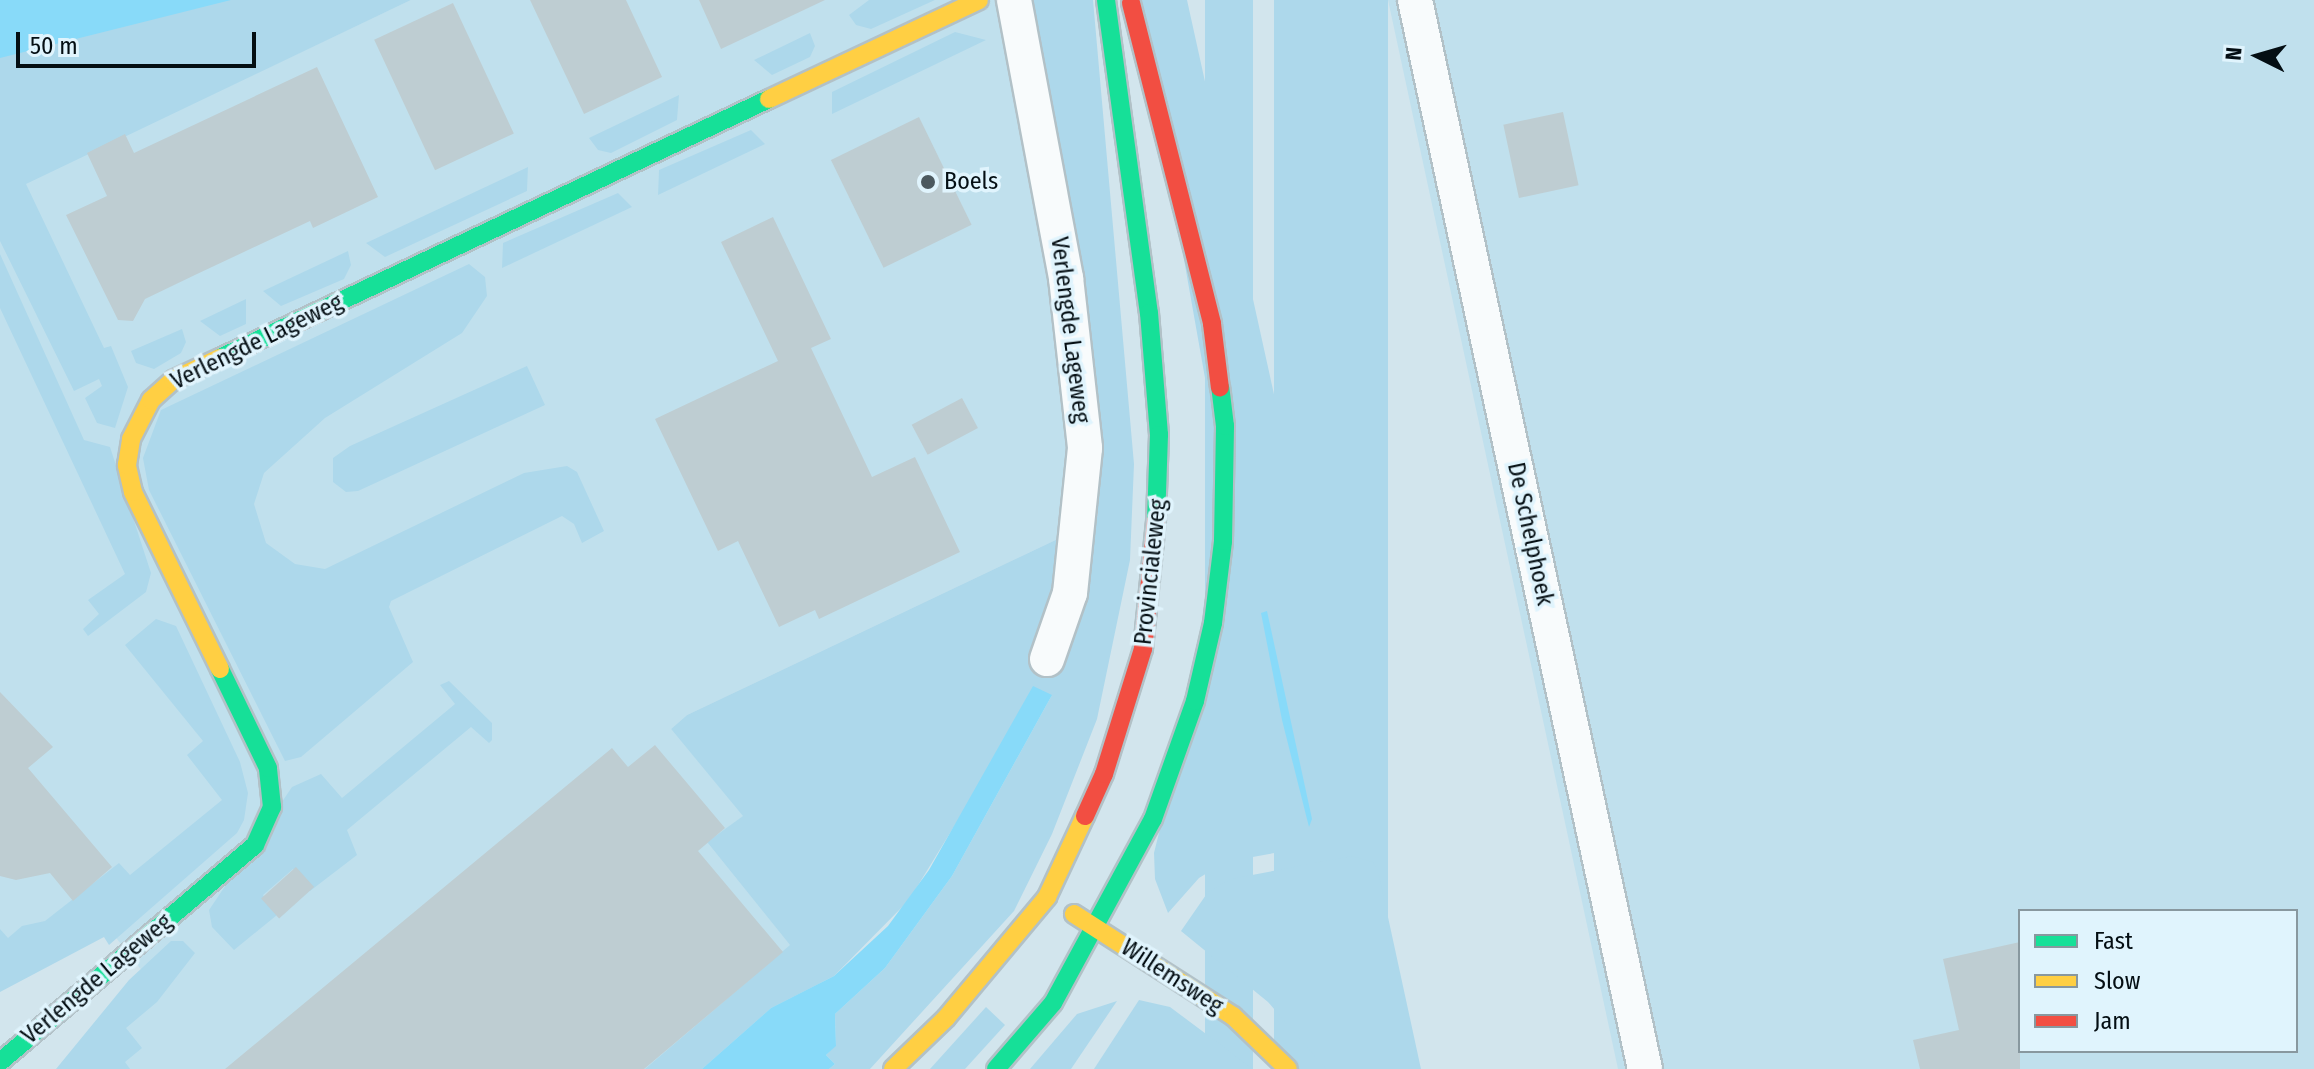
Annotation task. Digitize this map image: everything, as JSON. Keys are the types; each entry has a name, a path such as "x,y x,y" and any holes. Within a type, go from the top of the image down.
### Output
{"main road":[{"name":"Verlengde Lageweg","path":"0,1062 255,845 272,807 268,768 133,492 127,465 131,439 151,400 173,380 979,0"},
{"name":"Provincialeweg","path":"893,1069 956,1007 1047,897 1075,844 1131,698 1154,575 1159,504 1149,313 1106,0"},
{"path":"996,1069 1053,1003 1097,929 1176,762 1213,623 1223,541 1225,426 1212,324 1130,0"},
{"name":"Willemsweg","path":"1047,897 1233,1016 1288,1069"}],"street":[{"name":"Verlengde Lageweg","path":"1014,0 1066,278 1085,448 1070,593 1047,659"},
{"name":"De Schelphoek","path":"1415,0 1645,1069"}],"shaded area":[{"path":"0,0 411,0 26,184 104,348 111,346 128,387 115,428 97,423 85,398 102,386 99,379 74,391 0,241"},
{"path":"411,0 1002,0 1044,202 1070,471 1064,536 687,715 671,729 744,816 707,842 821,983 771,1008 702,1069 82,1069 154,986 106,925 0,957 0,195"},
{"path":"869,0 935,0 871,29 856,25 849,15"},
{"path":"1023,0 1093,0 1134,464 1130,560 1097,719 1052,834 1014,911 870,1069 829,1069 835,1064 826,1055 836,1045 835,1014 885,968 952,876 1052,695 961,815 909,900 834,976 771,1008 702,1069 645,1069 790,945 707,842 743,816 671,729 687,715 1064,536 1060,667 1072,639 1085,602 1098,511 1097,387"},
{"path":"1138,0 1187,0 1367,816 1352,839 1225,862 1199,878 1168,913 1155,879 1154,853 1233,536"},
{"path":"1205,0 1253,0 1253,1069 1205,1069"},
{"path":"1274,0 1388,0 1388,1069 1274,1069"},
{"path":"1388,0 2314,0 2314,1069 1618,1069"},
{"path":"955,32 986,40 832,114 832,92"},
{"path":"810,33 815,46 810,57 772,75 754,60"},
{"path":"679,95 677,120 611,153 598,150 589,138"},
{"path":"751,130 765,144 658,195 659,170"},
{"path":"528,167 527,191 385,257 366,243"},
{"path":"618,193 632,207 502,268 503,243"},
{"path":"348,251 351,265 344,279 281,306 263,291"},
{"path":"0,254 84,440 110,447 151,573 146,592 88,636 83,629 99,614 88,600 125,574 0,308"},
{"path":"469,264 485,277 487,296 462,333 325,418 264,473 254,504 266,543 295,564 325,569 524,473 567,466 577,472 604,531 582,543 574,524 562,516 391,601 389,607 413,662 301,757 285,761 149,490 143,458 161,410"},
{"path":"246,299 246,324 220,336 200,321"},
{"path":"182,329 186,342 181,353 154,369 136,363 131,351"},
{"path":"527,366 545,405 358,491 346,492 333,482 333,458 350,446"},
{"path":"156,619 176,626 240,762 248,793 244,820 237,833 109,945 104,937 0,992 0,929 8,938 22,926 45,921 119,863 130,875 222,800 187,755 203,741 125,645"},
{"path":"449,681 492,723 492,740 489,743 471,727 347,830 357,855 310,891 293,869 263,895 277,915 234,950 212,927 209,910 292,787 321,774 342,798 455,704 440,685"},
{"path":"1352,856 1373,862 1378,871 1421,1069 1326,1069 1268,1002 1181,931 1208,892 1231,879"},
{"path":"171,941 183,941 195,953 157,1002 126,1028 142,1048 125,1062 130,1069 56,1069 129,980"},
{"path":"1139,1000 1170,1007 1253,1069 1094,1069"},
{"path":"1117,1001 1071,1069 1030,1069 1077,1014"},
{"path":"986,1007 1005,1025 965,1069 930,1069"}],"water":[{"path":"0,0 231,0 0,58"},
{"path":"1267,611 1312,819 1309,827 1282,720 1261,613"},
{"path":"1033,686 1052,695 952,876 885,968 835,1014 836,1046 826,1055 835,1064 829,1069 702,1069 771,1008 834,976 888,926 929,870"}],"building":[{"path":"530,0 626,0 662,77 584,114"},
{"path":"699,0 825,0 721,49"},
{"path":"453,3 514,134 435,170 374,40"},
{"path":"317,67 378,197 313,228 310,221 197,274 145,299 133,321 118,320 66,215 107,196 87,153 125,134 134,153"},
{"path":"1563,112 1579,185 1519,198 1503,125"},
{"path":"919,117 972,225 884,268 831,160"},
{"path":"773,217 831,339 811,348 872,477 915,457 960,552 819,619 815,610 779,627 738,541 718,551 655,419 778,361 721,242"},
{"path":"962,398 978,428 928,455 912,425"},
{"path":"0,692 53,747 28,768 112,867 73,901 50,873 16,880 0,876"},
{"path":"655,745 725,828 698,851 783,952 644,1069 225,1069 612,748 628,767"},
{"path":"296,867 314,887 279,919 261,898"},
{"path":"2018,942 2020,1069 1920,1069 1913,1040 1959,1030 1943,959"}],"traffic: fast":[{"path":"1106,0 1149,313 1159,435 1156,520"},
{"path":"220,358 769,99"},
{"path":"996,1069 1053,1003 1153,819 1195,701 1213,623 1223,541 1225,426 1220,388"},
{"path":"0,1062 255,845 272,807 268,768 220,669"}],"traffic: slow":[{"path":"769,99 979,0"},
{"path":"220,358 173,380 151,400 131,439 127,465 133,492 220,669"},
{"path":"893,1069 946,1018 1047,897 1085,816"},
{"path":"1074,914 1233,1016 1288,1069"}],"traffic: jam":[{"path":"1131,3 1212,324 1220,388"},
{"path":"1085,816 1104,774 1143,649 1156,520"}],"place":[{"name":"Boels","path":"928,182"}]}
